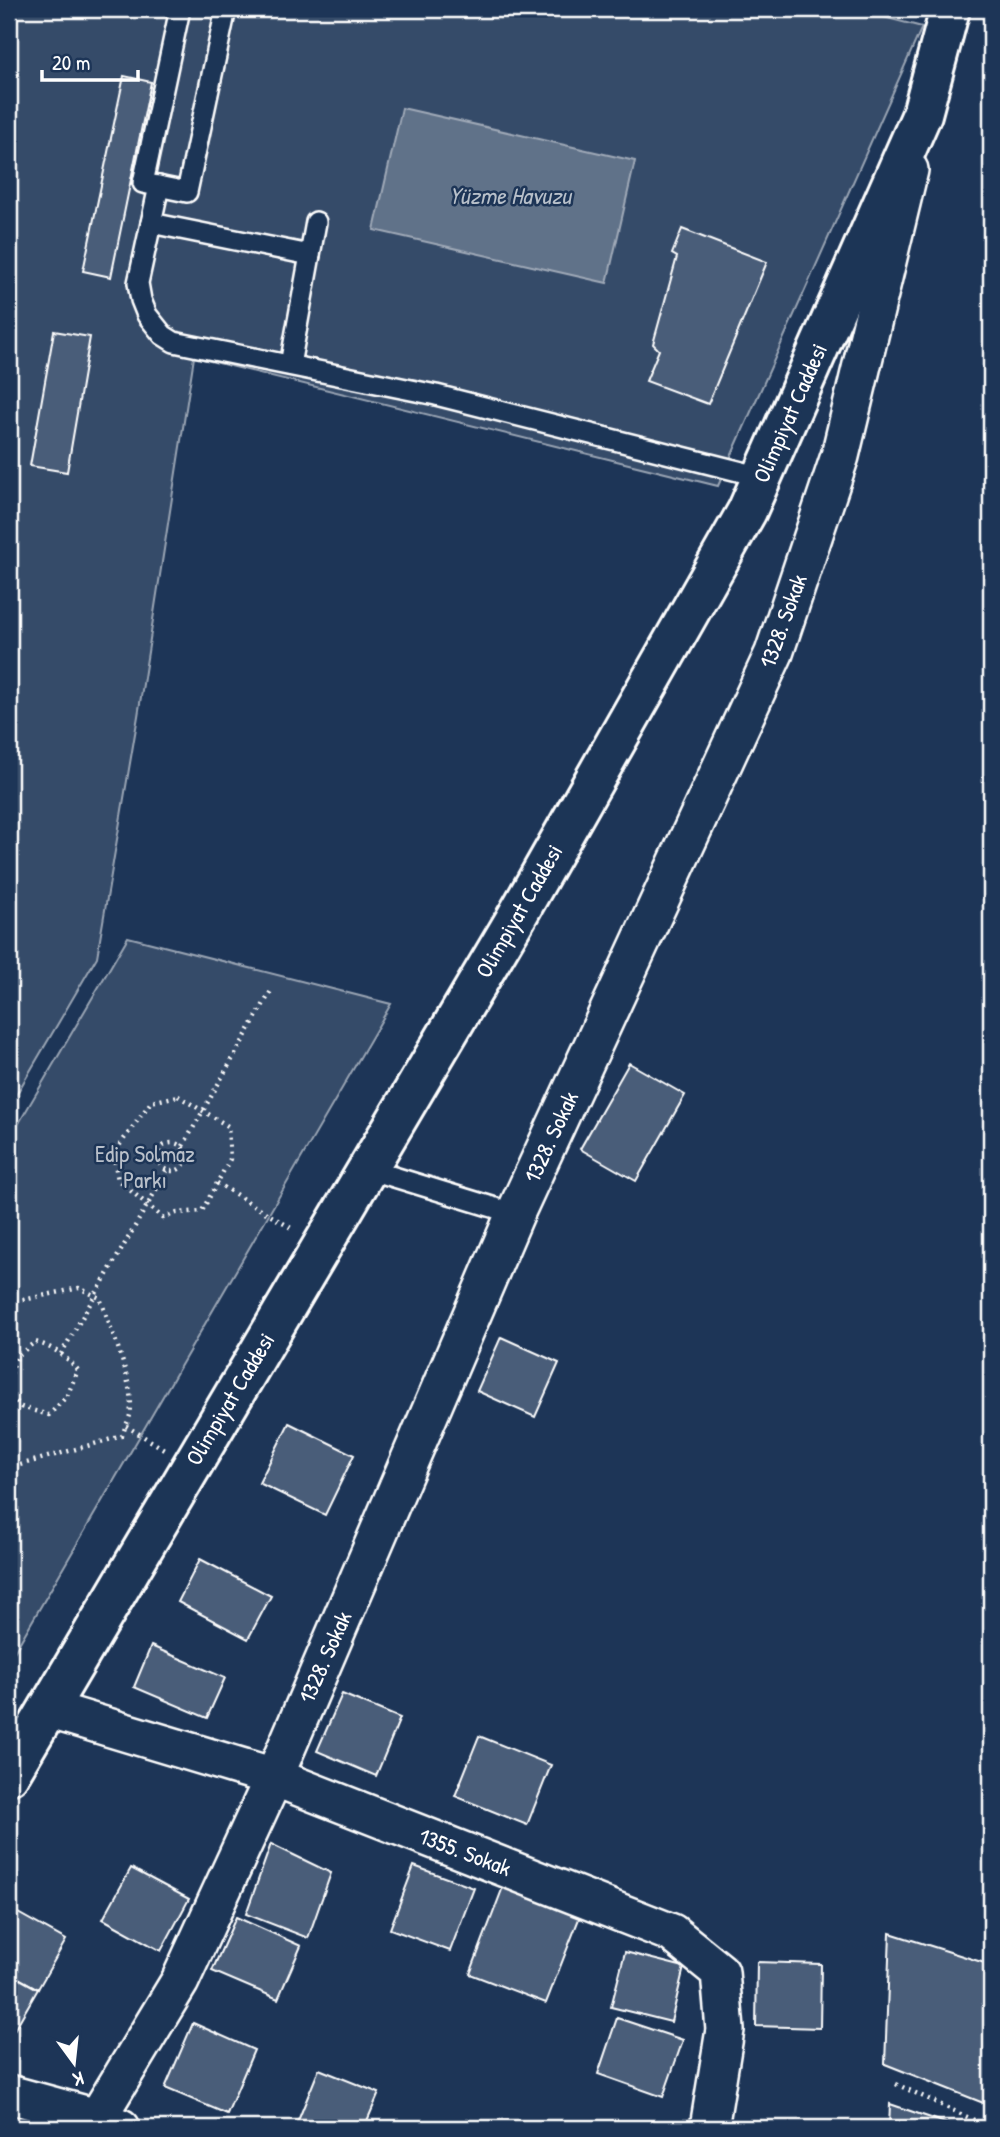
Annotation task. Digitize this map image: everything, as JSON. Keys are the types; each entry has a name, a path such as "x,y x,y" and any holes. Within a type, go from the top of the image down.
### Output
{"street":[{"name":"Olimpiyat Caddesi","path":"9,1775 513,923 733,536 762,477 922,114 950,9"},
{"name":"1328. Sokak","path":"104,2125 180,1981 274,1777 515,1214 774,653 840,456 922,114"},
{"name":"1355. Sokak","path":"48,1709 274,1777 672,1933 720,1972 725,2030 709,2128"},
{"path":"9,2094 104,2125"}],"lane":[{"path":"180,9 143,183 187,192 226,9"},
{"path":"159,186 138,283 147,315 163,335 174,342 436,395 762,477"},
{"path":"290,365 316,222"},
{"path":"151,223 310,255"},
{"path":"368,1169 515,1214"}],"path":[{"path":"183,1146 271,991"},
{"path":"177,1096 228,1126 230,1159 217,1183 202,1211 177,1213 163,1218 118,1180 113,1154 151,1102 177,1096"},
{"path":"169,1143 183,1146 187,1152 184,1167 172,1172 167,1171 159,1163 159,1149 169,1143"},
{"path":"61,1354 167,1171"},
{"path":"217,1183 321,1246"},
{"path":"9,1303 40,1294 79,1288 100,1298 119,1352 129,1394 130,1415 122,1436 9,1468"},
{"path":"9,1380 16,1356 35,1342 49,1346 68,1358 78,1370 67,1396 49,1415 21,1407 9,1393"},
{"path":"126,1426 191,1466"},
{"path":"896,2084 991,2128"}],"green space":[{"path":"9,9 853,9 922,27 718,486 194,357 97,957 9,1107"},
{"name":"Edip Solmaz Parkı","path":"128,937 391,1004 9,1661 9,1140"}],"water":[{"name":"Yüzme Havuzu","path":"402,108 635,161 607,283 374,230"}],"building":[{"path":"124,76 151,82 111,277 83,271"},
{"path":"682,229 767,262 708,404 646,381 659,350 653,344 677,257 672,254"},
{"path":"54,331 90,337 67,472 30,466"},
{"path":"629,1063 685,1095 636,1181 580,1149"},
{"path":"501,1337 559,1363 535,1417 477,1391"},
{"path":"289,1423 354,1455 325,1515 259,1483"},
{"path":"200,1559 271,1596 248,1639 178,1602"},
{"path":"151,1646 225,1678 207,1718 134,1687"},
{"path":"342,1694 400,1718 376,1776 317,1751"},
{"path":"479,1736 551,1765 527,1825 455,1796"},
{"path":"271,1844 331,1873 308,1938 246,1914"},
{"path":"414,1866 474,1888 450,1951 390,1929"},
{"path":"131,1868 189,1899 161,1951 103,1919"},
{"path":"503,1887 580,1916 546,2003 470,1974"},
{"path":"9,1908 66,1940 38,1989 9,1973"},
{"path":"236,1917 301,1946 278,1999 212,1971"},
{"path":"890,1933 991,1965 991,2106 885,2064"},
{"path":"625,1952 684,1967 671,2022 611,2007"},
{"path":"757,1962 821,1964 820,2028 756,2026"},
{"path":"9,1973 38,1989 9,2039"},
{"path":"617,2018 683,2040 663,2097 598,2074"},
{"path":"193,2023 254,2050 227,2114 165,2088"},
{"path":"319,2069 379,2093 364,2128 295,2128"},
{"path":"890,2104 960,2128 889,2128"}]}
